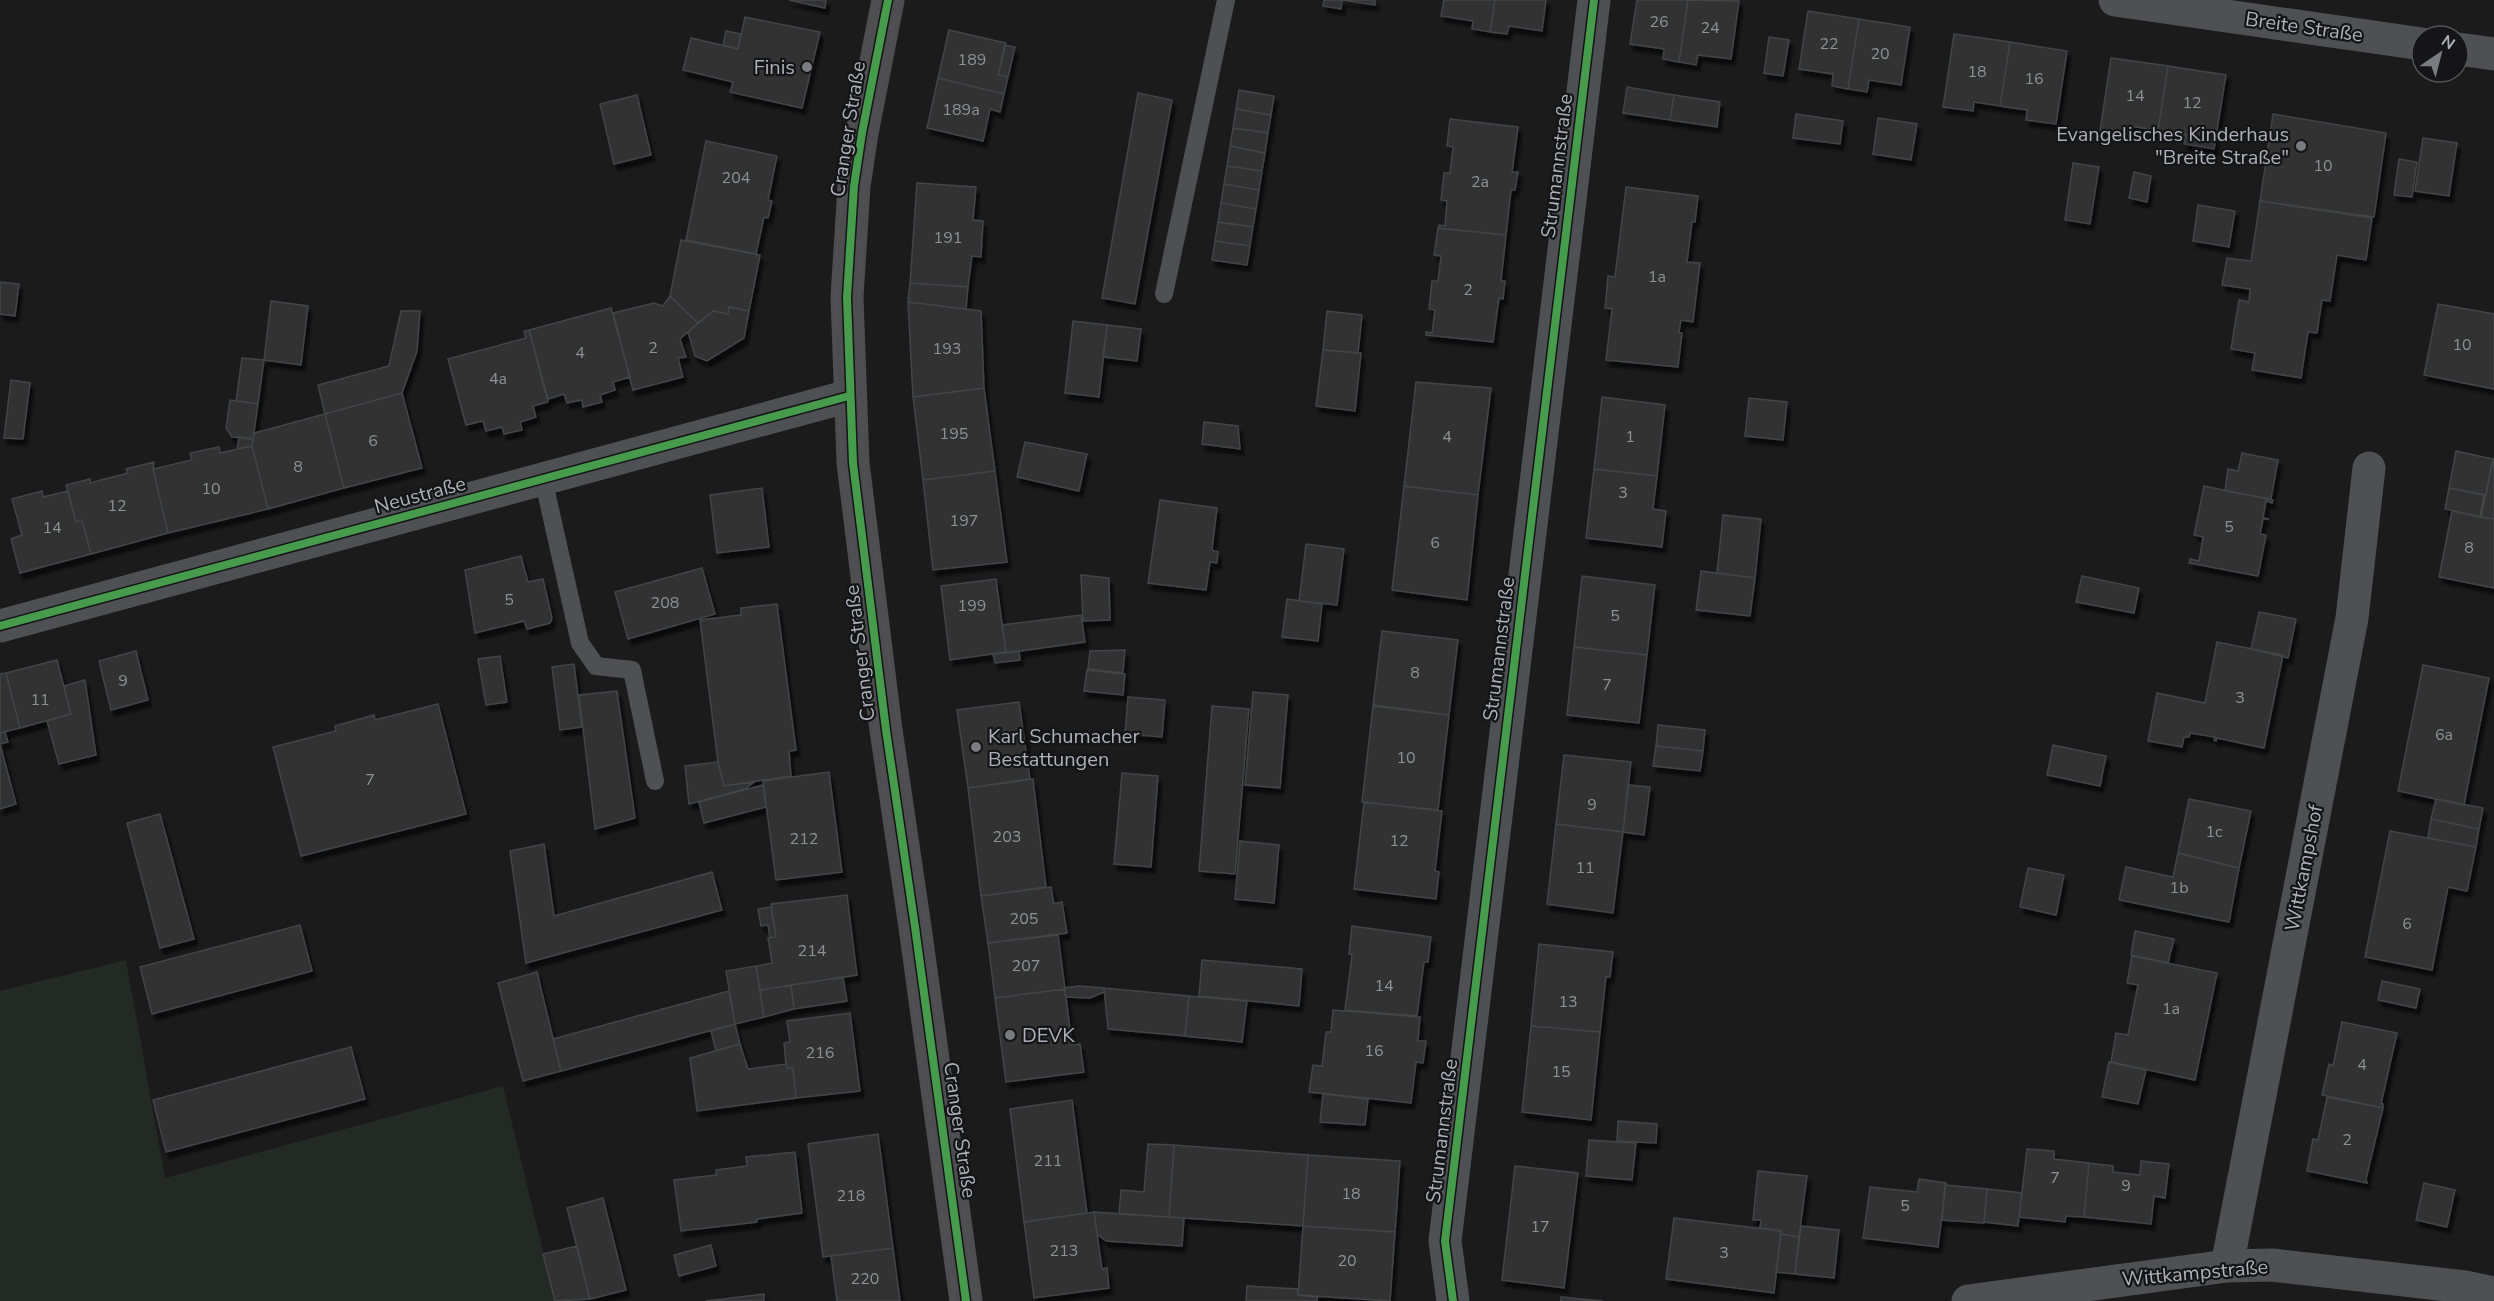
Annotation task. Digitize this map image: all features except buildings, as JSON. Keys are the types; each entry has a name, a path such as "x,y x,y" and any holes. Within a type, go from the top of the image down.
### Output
{"main road":[{"name":"Cranger Straße","path":"888,0 861,133 854,186 847,297 853,463 886,730 966,1301"}],"street":[{"name":"Strumannstraße","path":"1453,1301 1445,1241 1594,0"},
{"name":"Breite Straße","path":"2115,0 2410,42"},
{"path":"2470,51 2494,54"},
{"name":"Neustraße","path":"0,626 849,396"},
{"name":"Wittkampshof","path":"2227,1266 2352,618 2369,468"},
{"name":"Wittkampstraße","path":"1968,1301 2227,1266 2272,1265 2464,1287 2494,1293"}],"lane":[{"path":"1164,294 1226,0"},
{"path":"543,478 580,643 596,666 632,670 655,781"}],"shaded area":[{"path":"126,960 165,1178 503,1086 555,1301 0,1301 0,991"}],"tram line":[{"path":"877,0 859,85 840,213 835,300 837,396 844,484 954,1301"},
{"path":"899,0 874,115 860,234 857,355 864,473 975,1301"}],"cycle path":[{"path":"888,0 854,186 847,297 853,463 886,730 966,1301"},
{"path":"1453,1301 1445,1241 1594,0"},
{"path":"0,626 849,396"}],"place":[{"name":"Finis","path":"807,67"},
{"name":"Evangelisches Kinderhaus \"Breite Straße\"","path":"2301,146"},
{"name":"Karl Schumacher Bestattungen","path":"976,747"},
{"name":"DEVK","path":"1010,1035"}]}
